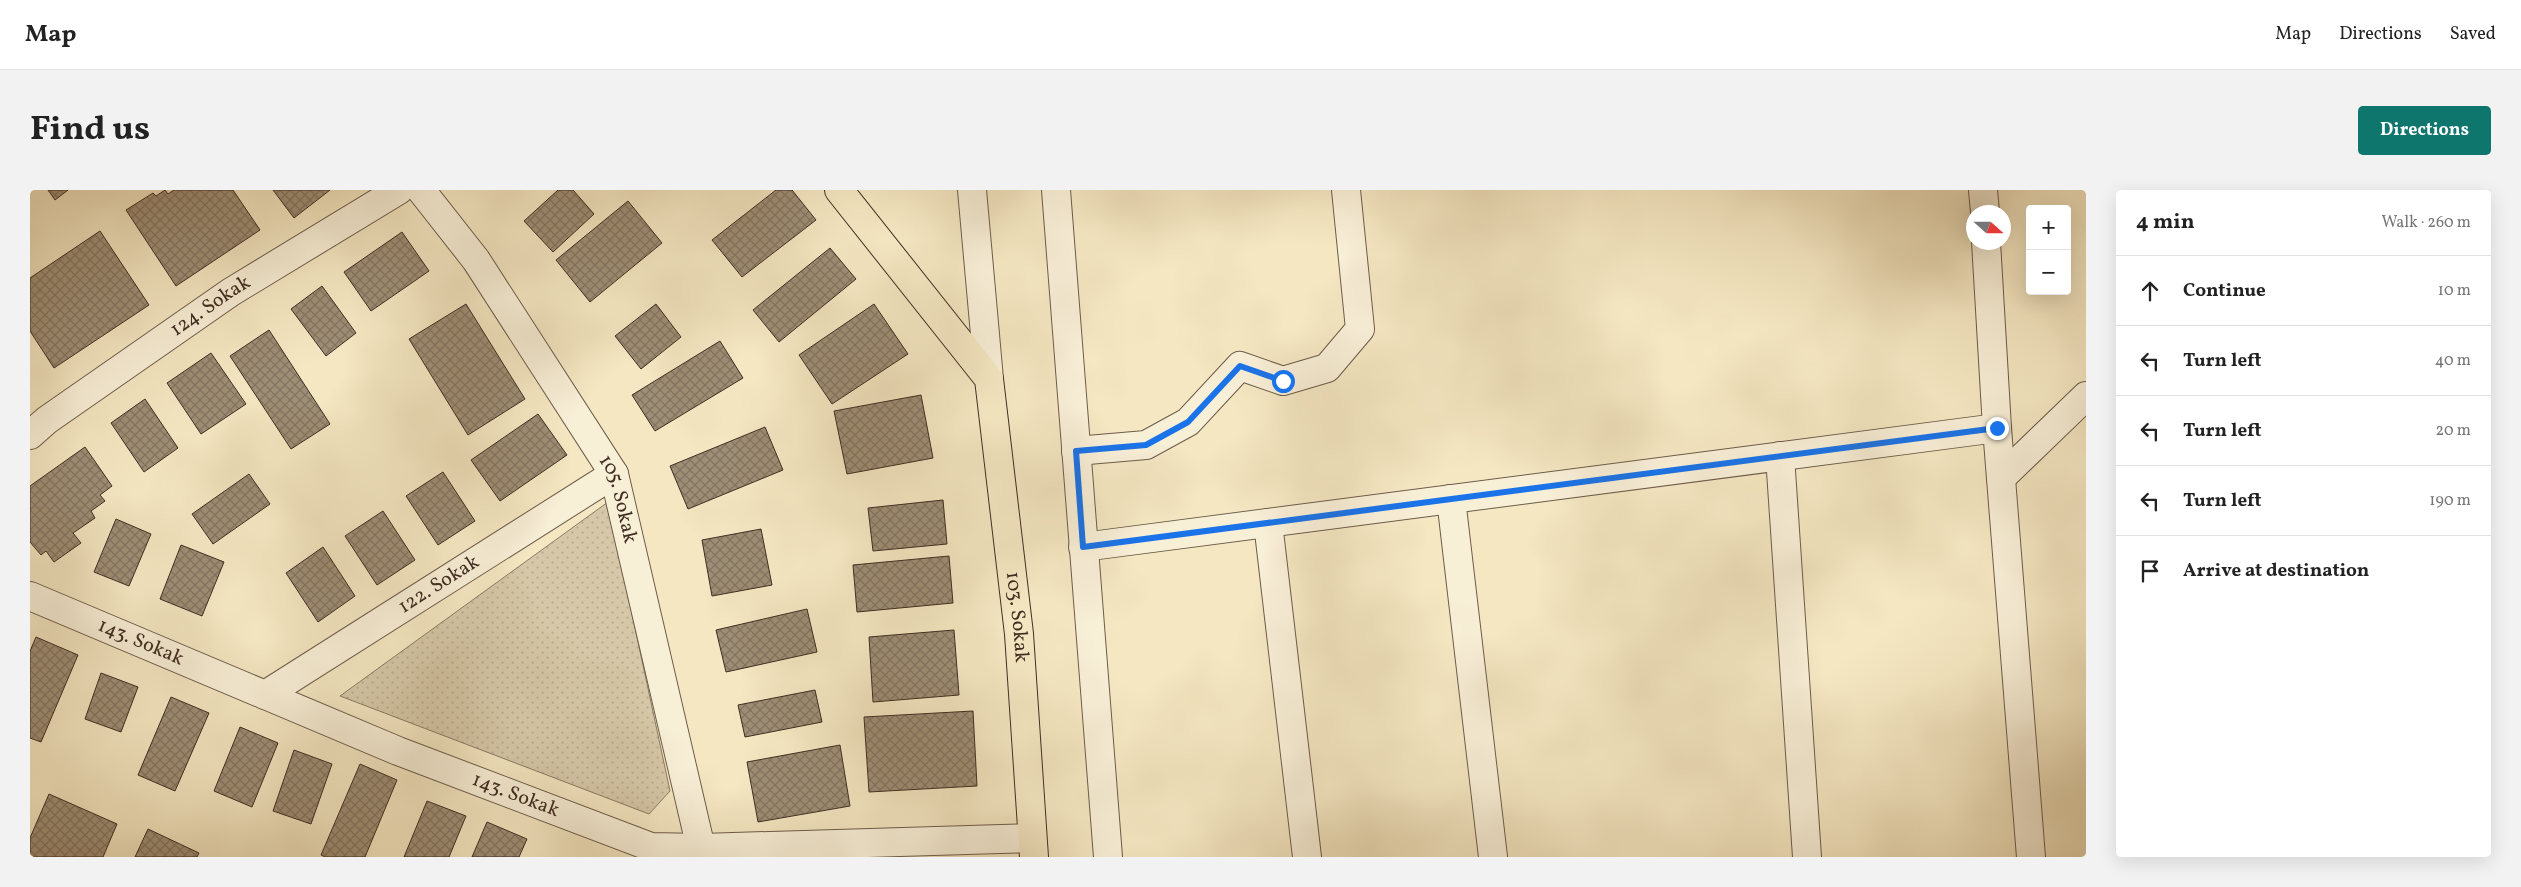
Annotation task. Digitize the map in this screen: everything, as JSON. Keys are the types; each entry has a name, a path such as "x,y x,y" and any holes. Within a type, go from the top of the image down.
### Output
{"main road":[{"path":"838,190 989,379"},
{"name":"103. Sokak","path":"989,379 1019,634 1032,848"}],"street":[{"name":"124. Sokak","path":"30,435 47,420 231,292 400,190"},
{"name":"105. Sokak","path":"421,190 476,260 614,474 703,853"},
{"name":"103. Sokak","path":"972,190 989,379"},
{"path":"1056,190 1108,857"},
{"path":"1076,451 1146,445 1188,422 1240,366 1283,381 1327,368 1360,329 1346,190"},
{"path":"1983,190 1984,205"},
{"path":"1986,250 1997,428 2031,857"},
{"path":"2001,478 2086,396"},
{"path":"1083,547 1997,428"},
{"path":"1780,456 1807,857"},
{"name":"122. Sokak","path":"264,695 614,474"},
{"path":"1451,499 1494,857"},
{"path":"1268,523 1308,857"},
{"name":"143. Sokak","path":"30,596 398,752 651,847 703,853 1032,848"}],"shaded area":[{"path":"608,502 670,791 649,814 340,696"}],"building":[{"path":"48,190 68,190 55,200"},
{"path":"165,190 168,194 174,190 233,190 260,230 176,286 126,210 153,193 156,196"},
{"path":"273,190 330,190 294,218"},
{"path":"558,190 573,190 594,214 553,252 524,221"},
{"path":"776,190 792,190 816,220 742,277 712,240"},
{"path":"628,201 662,243 590,302 556,260"},
{"path":"100,231 149,305 54,368 30,331 30,278"},
{"path":"402,232 429,271 371,311 344,272"},
{"path":"830,248 856,279 779,342 753,310"},
{"path":"322,286 356,333 326,356 291,309"},
{"path":"466,304 525,399 468,435 409,339"},
{"path":"656,304 681,337 641,369 615,336"},
{"path":"874,304 908,354 832,404 799,355"},
{"path":"269,330 330,424 291,449 230,356"},
{"path":"720,341 743,378 655,431 632,395"},
{"path":"211,353 246,404 201,434 167,383"},
{"path":"921,395 933,458 847,474 834,411"},
{"path":"145,399 178,448 144,472 111,423"},
{"path":"538,414 567,455 500,501 471,460"},
{"path":"765,427 783,470 688,509 670,466"},
{"path":"85,447 112,486 100,495 105,501 91,511 95,518 73,533 81,543 54,562 46,551 41,555 30,542 30,486"},
{"path":"443,472 475,521 438,545 406,496"},
{"path":"249,474 270,504 213,544 192,514"},
{"path":"943,500 947,544 873,551 868,508"},
{"path":"383,511 415,560 377,585 345,536"},
{"path":"116,519 151,534 129,586 94,572"},
{"path":"761,529 772,585 712,596 702,540"},
{"path":"181,545 224,562 202,616 160,599"},
{"path":"323,547 355,596 318,622 286,573"},
{"path":"949,556 953,603 857,612 853,565"},
{"path":"807,609 817,652 726,672 716,630"},
{"path":"954,630 959,695 873,702 869,637"},
{"path":"36,637 78,655 41,742 30,738 30,651"},
{"path":"101,673 138,687 121,732 85,719"},
{"path":"815,690 822,722 745,737 738,705"},
{"path":"171,697 209,713 175,791 138,775"},
{"path":"973,711 977,786 869,792 864,717"},
{"path":"240,727 278,743 252,807 214,791"},
{"path":"840,745 850,806 758,822 747,762"},
{"path":"294,750 332,764 311,824 273,811"},
{"path":"360,764 397,780 365,857 325,857 321,855"},
{"path":"49,794 117,824 103,857 30,857 30,838"},
{"path":"427,801 466,816 449,857 404,857"},
{"path":"487,822 527,839 519,857 472,857"},
{"path":"148,829 199,853 197,857 135,857"}],"route":[{"path":"1283,381 1240,366 1188,422 1146,445 1076,451 1083,547 1997,428"}]}
